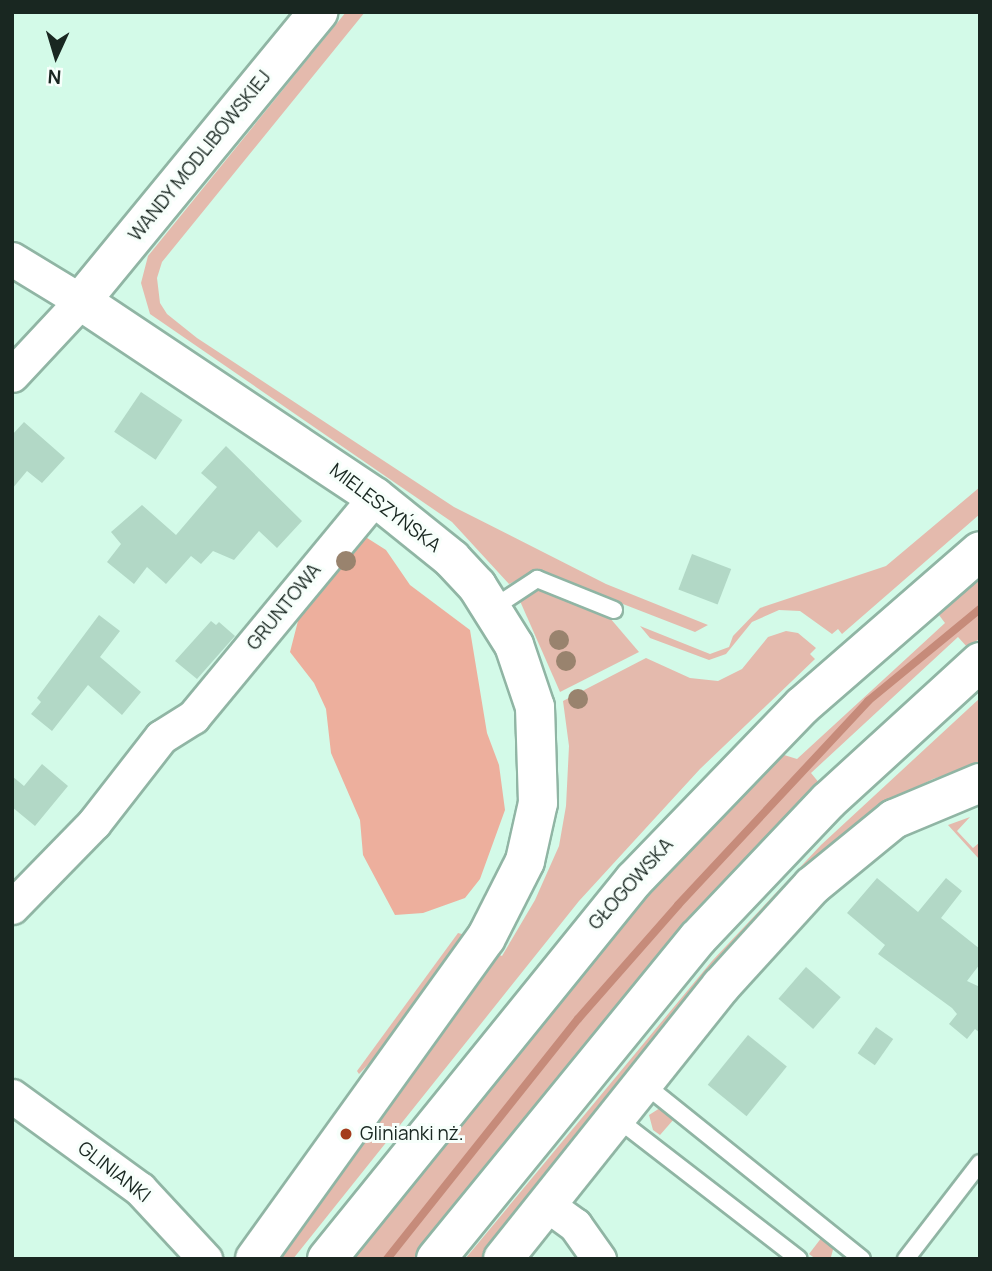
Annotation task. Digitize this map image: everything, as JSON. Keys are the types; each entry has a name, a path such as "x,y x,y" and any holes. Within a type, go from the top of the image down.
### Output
{"street":[{"name":"WANDY MODLIBOWSKIEJ","path":"81,301 318,12"},
{"name":"MIELESZYŃSKA","path":"12,259 81,301 375,496 452,559 493,608 514,645 535,707 539,738 538,803 528,850 510,895 475,954 255,1259"},
{"path":"12,375 81,301"},
{"name":"GRUNTOWA","path":"12,907 115,798 161,737 193,717 375,496"},
{"name":"GŁOGOWSKA","path":"327,1259 562,964 642,871 802,706 980,551"},
{"path":"436,1259 698,938 828,801 980,662"},
{"path":"503,1259 730,976 842,857 894,818 980,783"},
{"name":"GLINIANKI","path":"12,1096 140,1189 205,1259"},
{"path":"546,1204 591,1245"}],"lane":[{"path":"493,608 537,579 614,610"},
{"path":"643,1083 862,1259"},
{"path":"615,1117 799,1259"},
{"path":"906,1259 980,1163"}],"shaded area":[{"path":"346,12 365,12 162,262 157,278 160,303 167,314 197,338 454,507 606,584 708,625 695,632 538,571 509,584 452,522 150,314 141,283 148,256"},
{"path":"980,487 980,514 842,634 838,629 832,634 800,611 779,610 752,622 726,654 709,660 650,638 640,626 710,654 729,647 733,636 760,608 886,566"},
{"path":"364,536 386,550 410,585 470,630 487,733 499,765 505,810 480,879 465,898 423,913 395,915 363,855 360,820 331,753 326,709 314,683 290,652 299,617 327,569"},
{"path":"980,575 980,638 968,648 958,637 811,773 820,784 653,962 413,1259 351,1259 616,929 680,858 781,754 797,759 945,623 936,611"},
{"path":"541,586 604,611 639,652 560,692 520,601"},
{"path":"786,631 798,633 816,648 810,654 815,659 700,769 579,901 293,1259 273,1259 495,953 502,956 535,900 559,846 566,806 569,746 563,701 646,658 690,678 718,681 742,669 768,637"},
{"path":"980,698 980,764 933,779 876,807 827,848 786,892 484,1259 465,1259 712,961 821,845"},
{"path":"970,817 957,831 973,848 980,842 979,859 948,825"},
{"path":"458,933 469,936 392,1040 359,1074 357,1071"},
{"path":"660,1108 667,1111 834,1246 831,1257 816,1259 809,1254 822,1237 674,1119 660,1135 653,1130 649,1115"}],"building":[{"path":"141,392 182,420 156,460 114,432"},
{"path":"24,422 65,458 42,483 27,471 12,489 12,435"},
{"path":"226,446 302,521 277,548 259,531 234,560 213,551 201,564 191,556 166,584 147,567 134,584 107,562 121,544 111,532 142,505 176,535 217,487 201,473"},
{"path":"692,554 731,569 718,605 678,589"},
{"path":"99,615 120,631 100,657 141,692 122,715 88,685 52,731 31,714 41,702 37,698"},
{"path":"211,621 216,625 219,622 235,636 197,679 175,661"},
{"path":"42,764 68,786 35,826 12,807 12,776 24,786"},
{"path":"877,878 918,912 946,878 962,891 941,918 980,949 980,964 967,981 980,987 980,1033 975,1029 967,1039 949,1024 957,1014 952,1008 878,954 885,945 847,913"},
{"path":"806,967 841,997 813,1029 778,999"},
{"path":"876,1027 893,1039 875,1065 858,1053"},
{"path":"748,1035 787,1066 747,1116 708,1085"}],"waterway":[{"path":"387,1259 578,1019 678,905 868,701 980,609"}],"place":[{"name":"Glinianki nż.","path":"346,1134"}]}
